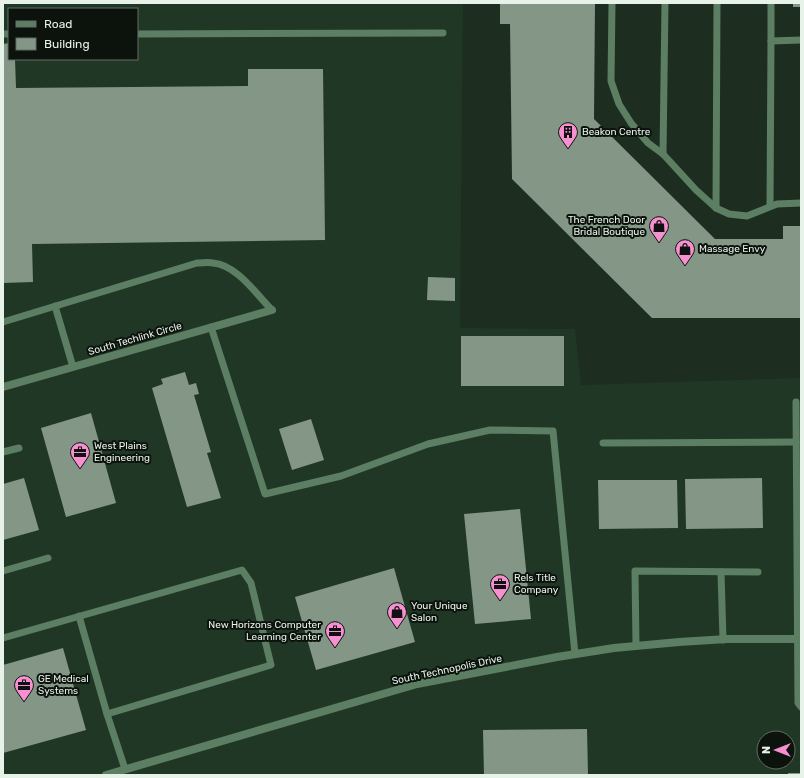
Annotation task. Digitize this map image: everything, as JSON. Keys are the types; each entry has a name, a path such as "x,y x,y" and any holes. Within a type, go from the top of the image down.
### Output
{"street":[{"name":"South Techlink Circle","path":"3,387 272,310"},
{"name":"South Technopolis Drive","path":"106,775 417,684 575,654 636,646 723,640 799,639"}],"lane":[{"path":"612,3 611,81 619,104 630,123 648,143 663,154 696,190 716,208 729,214 747,216 776,204 801,203"},
{"path":"663,154 665,3"},
{"path":"716,208 717,3"},
{"path":"770,3 770,206"},
{"path":"138,34 443,34"},
{"path":"771,40 801,40"},
{"path":"3,322 198,263 214,262 227,267 240,277 272,310"},
{"path":"55,306 73,367"},
{"path":"211,327 265,494 341,476 428,444 490,430 553,431 575,654"},
{"path":"796,402 799,639 798,703 801,707"},
{"path":"603,443 796,442"},
{"path":"3,452 19,448"},
{"path":"3,571 48,558"},
{"path":"3,638 242,570 251,583 271,665 107,714"},
{"path":"636,646 635,571 758,572"},
{"path":"721,572 723,640"},
{"path":"79,616 107,714 125,769"}],"shaded area":[{"path":"3,3 463,3 460,328 575,329 581,385 801,378 801,775 3,775"}],"building":[{"name":"Beakon Centre","path":"500,3 595,3 594,119 715,239 783,239 783,226 801,226 801,318 652,318 512,179 510,24 500,24"},
{"path":"793,3 801,3 801,7 793,7"},
{"path":"8,43 8,60 15,60 16,88 248,86 248,69 323,69 325,240 32,244 33,282 3,283 3,44"},
{"path":"428,277 455,278 455,301 427,300"},
{"path":"461,336 564,336 564,386 461,386"},
{"path":"185,372 189,385 196,383 199,394 194,395 211,452 207,453 221,498 187,507 152,388 163,384 161,379"},
{"path":"91,413 116,503 66,517 41,428"},
{"path":"311,419 324,460 292,470 279,429"},
{"path":"24,478 39,530 3,540 3,484"},
{"path":"762,478 763,528 686,529 685,479"},
{"path":"598,480 677,480 678,528 599,529"},
{"path":"520,509 531,619 475,624 464,514"},
{"path":"394,568 415,642 316,670 295,597"},
{"path":"63,648 86,730 3,753 3,665"},
{"path":"587,729 588,775 484,775 483,730"},
{"path":"788,773 801,773 801,775 788,775"}],"place":[{"name":"Beakon Centre","path":"568,149"},
{"name":"The French Door Bridal Boutique","path":"659,243"},
{"name":"Massage Envy","path":"685,266"},
{"name":"West Plains Engineering","path":"80,469"},
{"name":"Rels Title Company","path":"500,601"},
{"name":"Your Unique Salon","path":"397,629"},
{"name":"New Horizons Computer Learning Center","path":"335,648"},
{"name":"GE Medical Systems","path":"24,702"}]}
